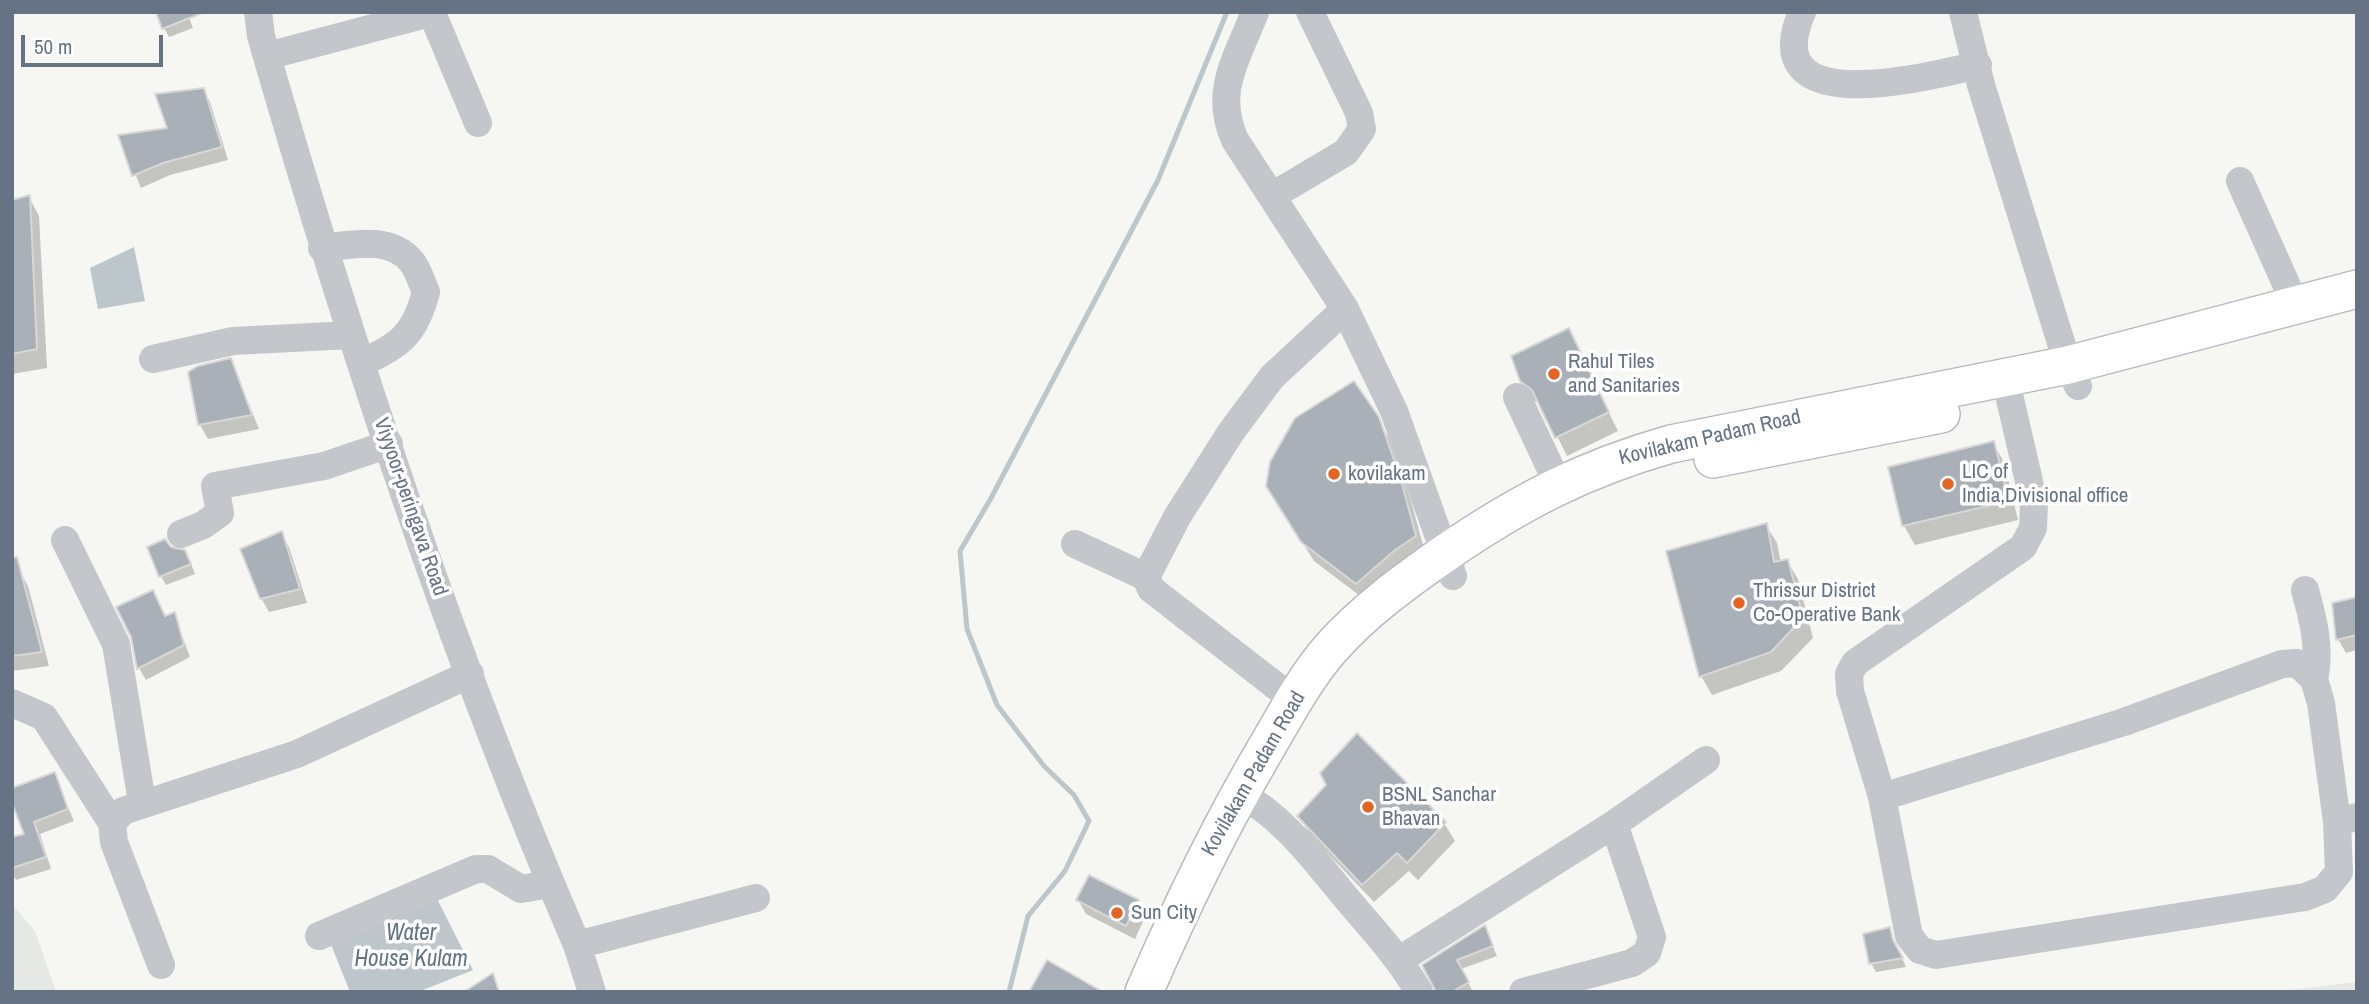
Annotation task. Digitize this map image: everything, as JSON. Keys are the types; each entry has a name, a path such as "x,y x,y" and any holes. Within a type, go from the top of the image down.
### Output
{"main road":[{"name":"Kovilakam Padam Road","path":"1171,992 1241,839 1250,799 1294,700 1330,649 1374,606 1571,503 1625,479 2010,399 2073,376 2357,289"},
{"name":"Kovilakam Padam Road","path":"1144,992 1205,859 1337,678 1371,638 1499,516 1558,484 1614,460 1671,444 2073,376 2357,314"}],"street":[{"name":"Viyyoor-peringava Road","path":"258,12 267,56 322,248 351,335 470,674 577,945 592,992"},
{"path":"1255,12 1224,95 1226,119 1345,309 1394,411 1449,565"},
{"path":"1272,196 1346,152 1362,129 1359,113 1310,12"},
{"path":"1802,12 1792,42 1796,60 1804,73 1826,82 1870,84 1978,65"},
{"path":"1963,12 1981,85 2073,376"},
{"path":"267,56 433,13 478,123"},
{"path":"2240,181 2297,306"},
{"path":"322,248 368,243 393,248 411,261 426,292 421,312 405,340 361,363"},
{"path":"1146,577 1177,517 1231,432 1272,377 1345,309"},
{"path":"153,359 233,341 351,335"},
{"path":"1517,397 1558,484"},
{"path":"2010,399 2034,503 2033,528 2024,547 1855,663 1849,674 1850,691 1882,797 1909,936 1920,950 1936,954 2305,897 2325,889 2339,872 2347,820 2314,679 2318,660 2313,618 2305,590"},
{"path":"181,534 203,525 220,513 215,486 324,466 389,444"},
{"path":"65,540 116,644 142,802"},
{"path":"1075,544 1146,577 1151,589 1294,700"},
{"path":"1882,797 2124,722 2282,664 2298,663 2314,679"},
{"path":"112,823 123,811 142,802 297,754 470,674"},
{"path":"12,703 44,717 112,823 114,842 161,965"},
{"path":"1401,959 1614,824 1706,760"},
{"path":"1250,799 1305,850 1401,959 1419,992"},
{"path":"1523,992 1632,962 1647,953 1652,937 1614,824"},
{"path":"318,936 476,869 488,869 521,889 551,884"},
{"path":"577,945 756,898"}],"shaded area":[{"path":"12,904 35,931 56,992 12,992"},
{"path":"2357,982 2357,992 2271,992"}],"water":[{"path":"134,247 145,301 98,309 90,268"},
{"name":"Water House Kulam","path":"431,887 473,970 418,992 350,992 330,942"}],"building":[{"path":"156,12 201,12 202,13 162,29"},
{"path":"204,88 222,147 163,163 132,176 118,135 167,128 155,94"},
{"path":"30,195 37,349 12,354 12,200"},
{"name":"Rahul Tiles and Sanitaries","path":"1569,328 1609,412 1555,438 1532,390 1520,381 1511,356"},
{"path":"231,358 252,415 198,425 188,372 198,366"},
{"name":"kovilakam","path":"1354,381 1379,417 1401,480 1416,536 1395,550 1356,584 1301,542 1266,486 1270,462 1295,418"},
{"name":"LIC of India,Divisional office","path":"1994,441 2009,501 1902,526 1888,467"},
{"name":"Thrissur District Co-Operative Bank","path":"1767,523 1774,562 1788,559 1803,618 1771,652 1699,677 1666,551"},
{"path":"282,531 300,589 260,599 240,549"},
{"path":"165,539 171,547 185,550 191,564 159,577 147,547"},
{"path":"17,557 42,652 12,656 12,558"},
{"path":"153,590 165,616 175,612 184,645 137,669 131,637 116,607"},
{"path":"2357,597 2357,635 2336,640 2332,603"},
{"name":"BSNL Sanchar Bhavan","path":"1357,733 1446,822 1407,863 1397,853 1362,885 1297,816 1326,785 1320,773"},
{"path":"55,772 68,809 34,822 46,857 12,868 12,837 24,834 12,803 12,788"},
{"name":"Sun City","path":"1089,875 1139,900 1126,926 1076,900"},
{"path":"1485,925 1493,946 1457,960 1469,982 1452,992 1436,992 1422,965"},
{"path":"1890,927 1893,940 1903,958 1869,964 1863,934"},
{"path":"1047,960 1103,992 1029,992"},
{"path":"493,973 499,992 464,992"}],"waterway":[{"path":"1009,992 1028,916 1065,871 1089,821 1074,795 1044,766 997,705 967,629 960,551 990,500 1158,180 1227,12"}],"place":[{"name":"Rahul Tiles and Sanitaries","path":"1554,374"},
{"name":"kovilakam","path":"1334,474"},
{"name":"LIC of India,Divisional office","path":"1948,484"},
{"name":"Thrissur District Co-Operative Bank","path":"1739,603"},
{"name":"BSNL Sanchar Bhavan","path":"1368,807"},
{"name":"Sun City","path":"1117,913"}]}
